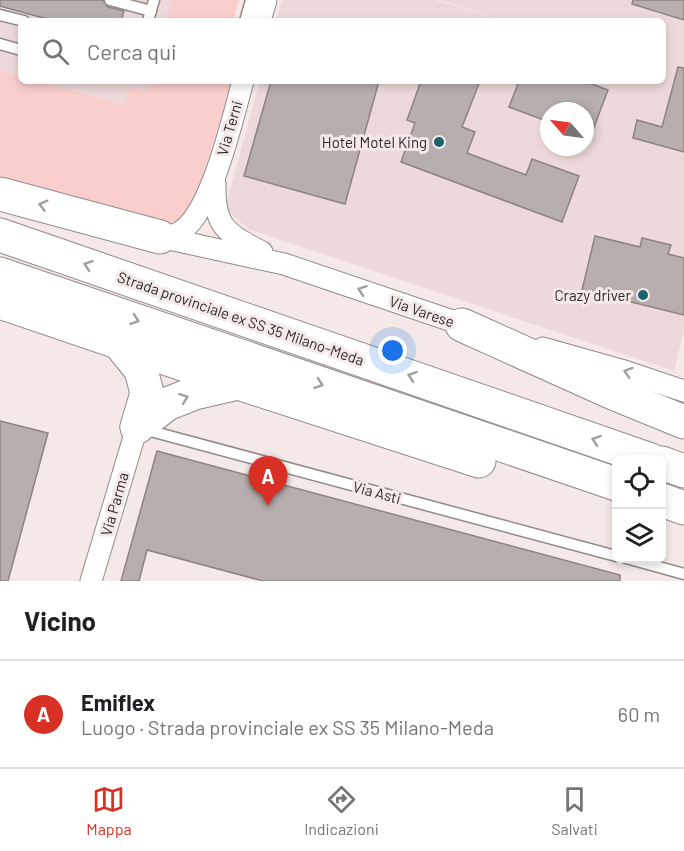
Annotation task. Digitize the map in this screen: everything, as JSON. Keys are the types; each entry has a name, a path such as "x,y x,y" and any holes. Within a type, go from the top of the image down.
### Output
{"highway":[{"path":"0,194 160,237"},
{"name":"Strada provinciale ex SS 35 Milano-Meda","path":"0,235 639,455"},
{"path":"0,274 612,483"},
{"path":"0,302 120,344 481,461 508,446"},
{"path":"462,325 613,393 684,422"},
{"path":"120,344 141,370 147,393 137,427"},
{"path":"137,427 167,405 195,393 238,383"},
{"path":"666,464 684,471"},
{"path":"666,501 684,508"}],"street":[{"path":"261,18 266,0"},
{"name":"Via Terni","path":"215,175 242,84"},
{"path":"160,237 178,233 192,221 215,175"},
{"path":"215,175 215,206 222,226 242,242 284,264"},
{"name":"Via Varese","path":"160,237 284,264 462,325 621,370 684,391"},
{"name":"Via Parma","path":"91,581 137,427"}],"lane":[{"path":"110,0 151,11"},
{"path":"246,18 251,0"},
{"path":"0,15 18,20"},
{"path":"0,44 18,49"},
{"name":"Via Asti","path":"137,427 612,555"},
{"path":"644,563 684,574"}],"shaded area":[{"path":"0,0 172,0 167,18 18,18 18,75 0,70"},
{"path":"172,0 239,0 234,18 167,18"},
{"path":"282,0 435,0 495,18 277,18"},
{"path":"440,0 684,0 684,330 674,371 248,229 225,208 259,84 666,84 666,18 496,18"},
{"path":"0,70 18,75 18,84 49,84 125,105 130,88 146,92 148,84 231,84 196,194 182,218 169,225 0,185"},
{"path":"48,84 148,84 146,92 125,106"}],"building":[{"path":"0,0 103,0 108,7 124,11 122,18 43,18 0,6"},
{"path":"633,0 684,0 684,20 632,4"},
{"path":"678,67 684,68 684,152 633,138 637,120 662,127"},
{"path":"270,84 378,84 345,204 244,176"},
{"name":"Hotel Motel King","path":"420,84 479,84 462,127 475,132 467,153 526,175 532,159 579,176 562,222 401,162 415,123 407,120"},
{"path":"518,84 592,84 608,90 594,127 594,102 540,102 540,119 509,107"},
{"path":"595,236 640,247 642,238 671,245 668,254 684,258 684,315 582,290"},
{"path":"0,421 48,433 8,581 0,581"},
{"path":"157,451 620,575 620,581 263,581 147,550 139,581 121,581"}],"place":[{"name":"Hotel Motel King","path":"439,142"},
{"name":"Crazy driver","path":"643,295"},
{"name":"Emiflex","path":"268,506"}]}
